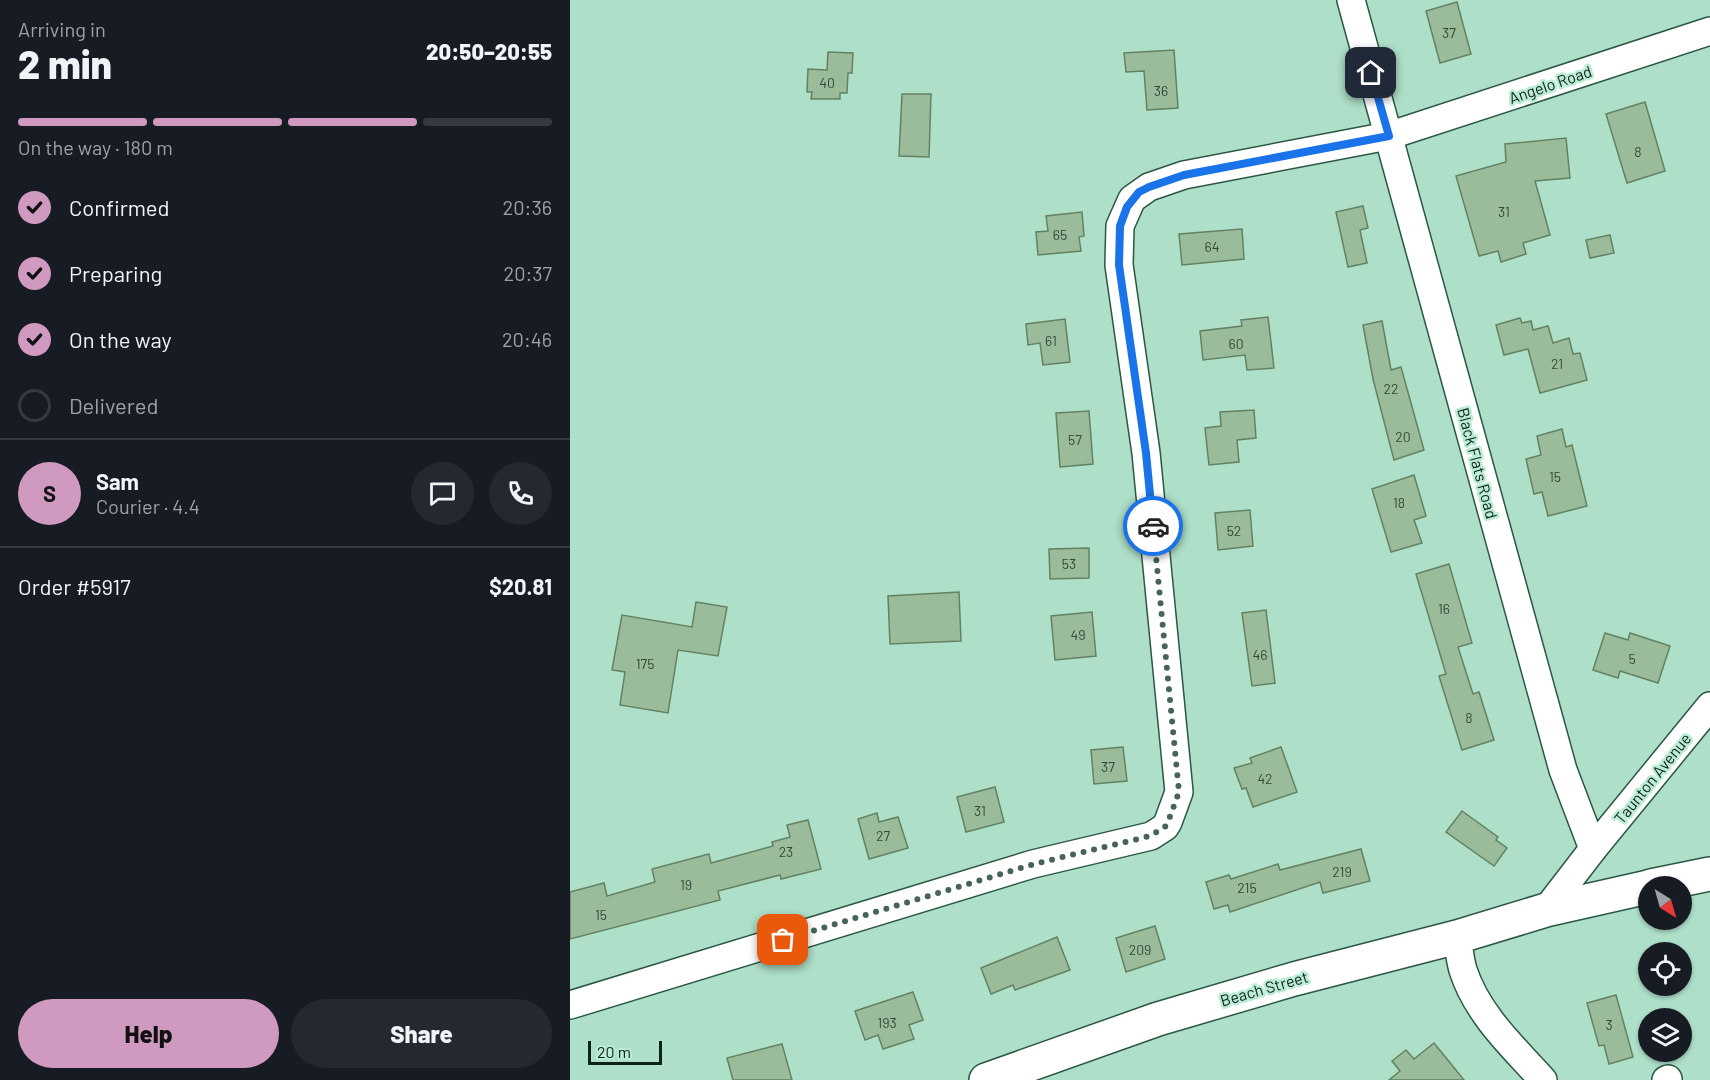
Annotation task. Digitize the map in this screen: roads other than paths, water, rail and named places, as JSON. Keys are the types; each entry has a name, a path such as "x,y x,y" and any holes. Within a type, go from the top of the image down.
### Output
{"street":[{"name":"Black Flats Road","path":"1351,0 1563,770 1593,849"},
{"name":"Angelo Road","path":"570,1005 1034,864 1142,839 1156,834 1165,827 1179,792 1146,453 1119,265 1120,226 1127,207 1139,192 1184,175 1389,136 1710,31"},
{"name":"Taunton Avenue","path":"1593,849 1710,706"},
{"path":"1546,910 1593,849"},
{"name":"Beach Street","path":"1692,878 1710,874"},
{"name":"Beach Street","path":"986,1080 1158,1019 1294,979 1456,938 1546,910 1638,890"},
{"path":"1456,938 1463,969 1478,1001 1496,1028 1543,1080"}]}
